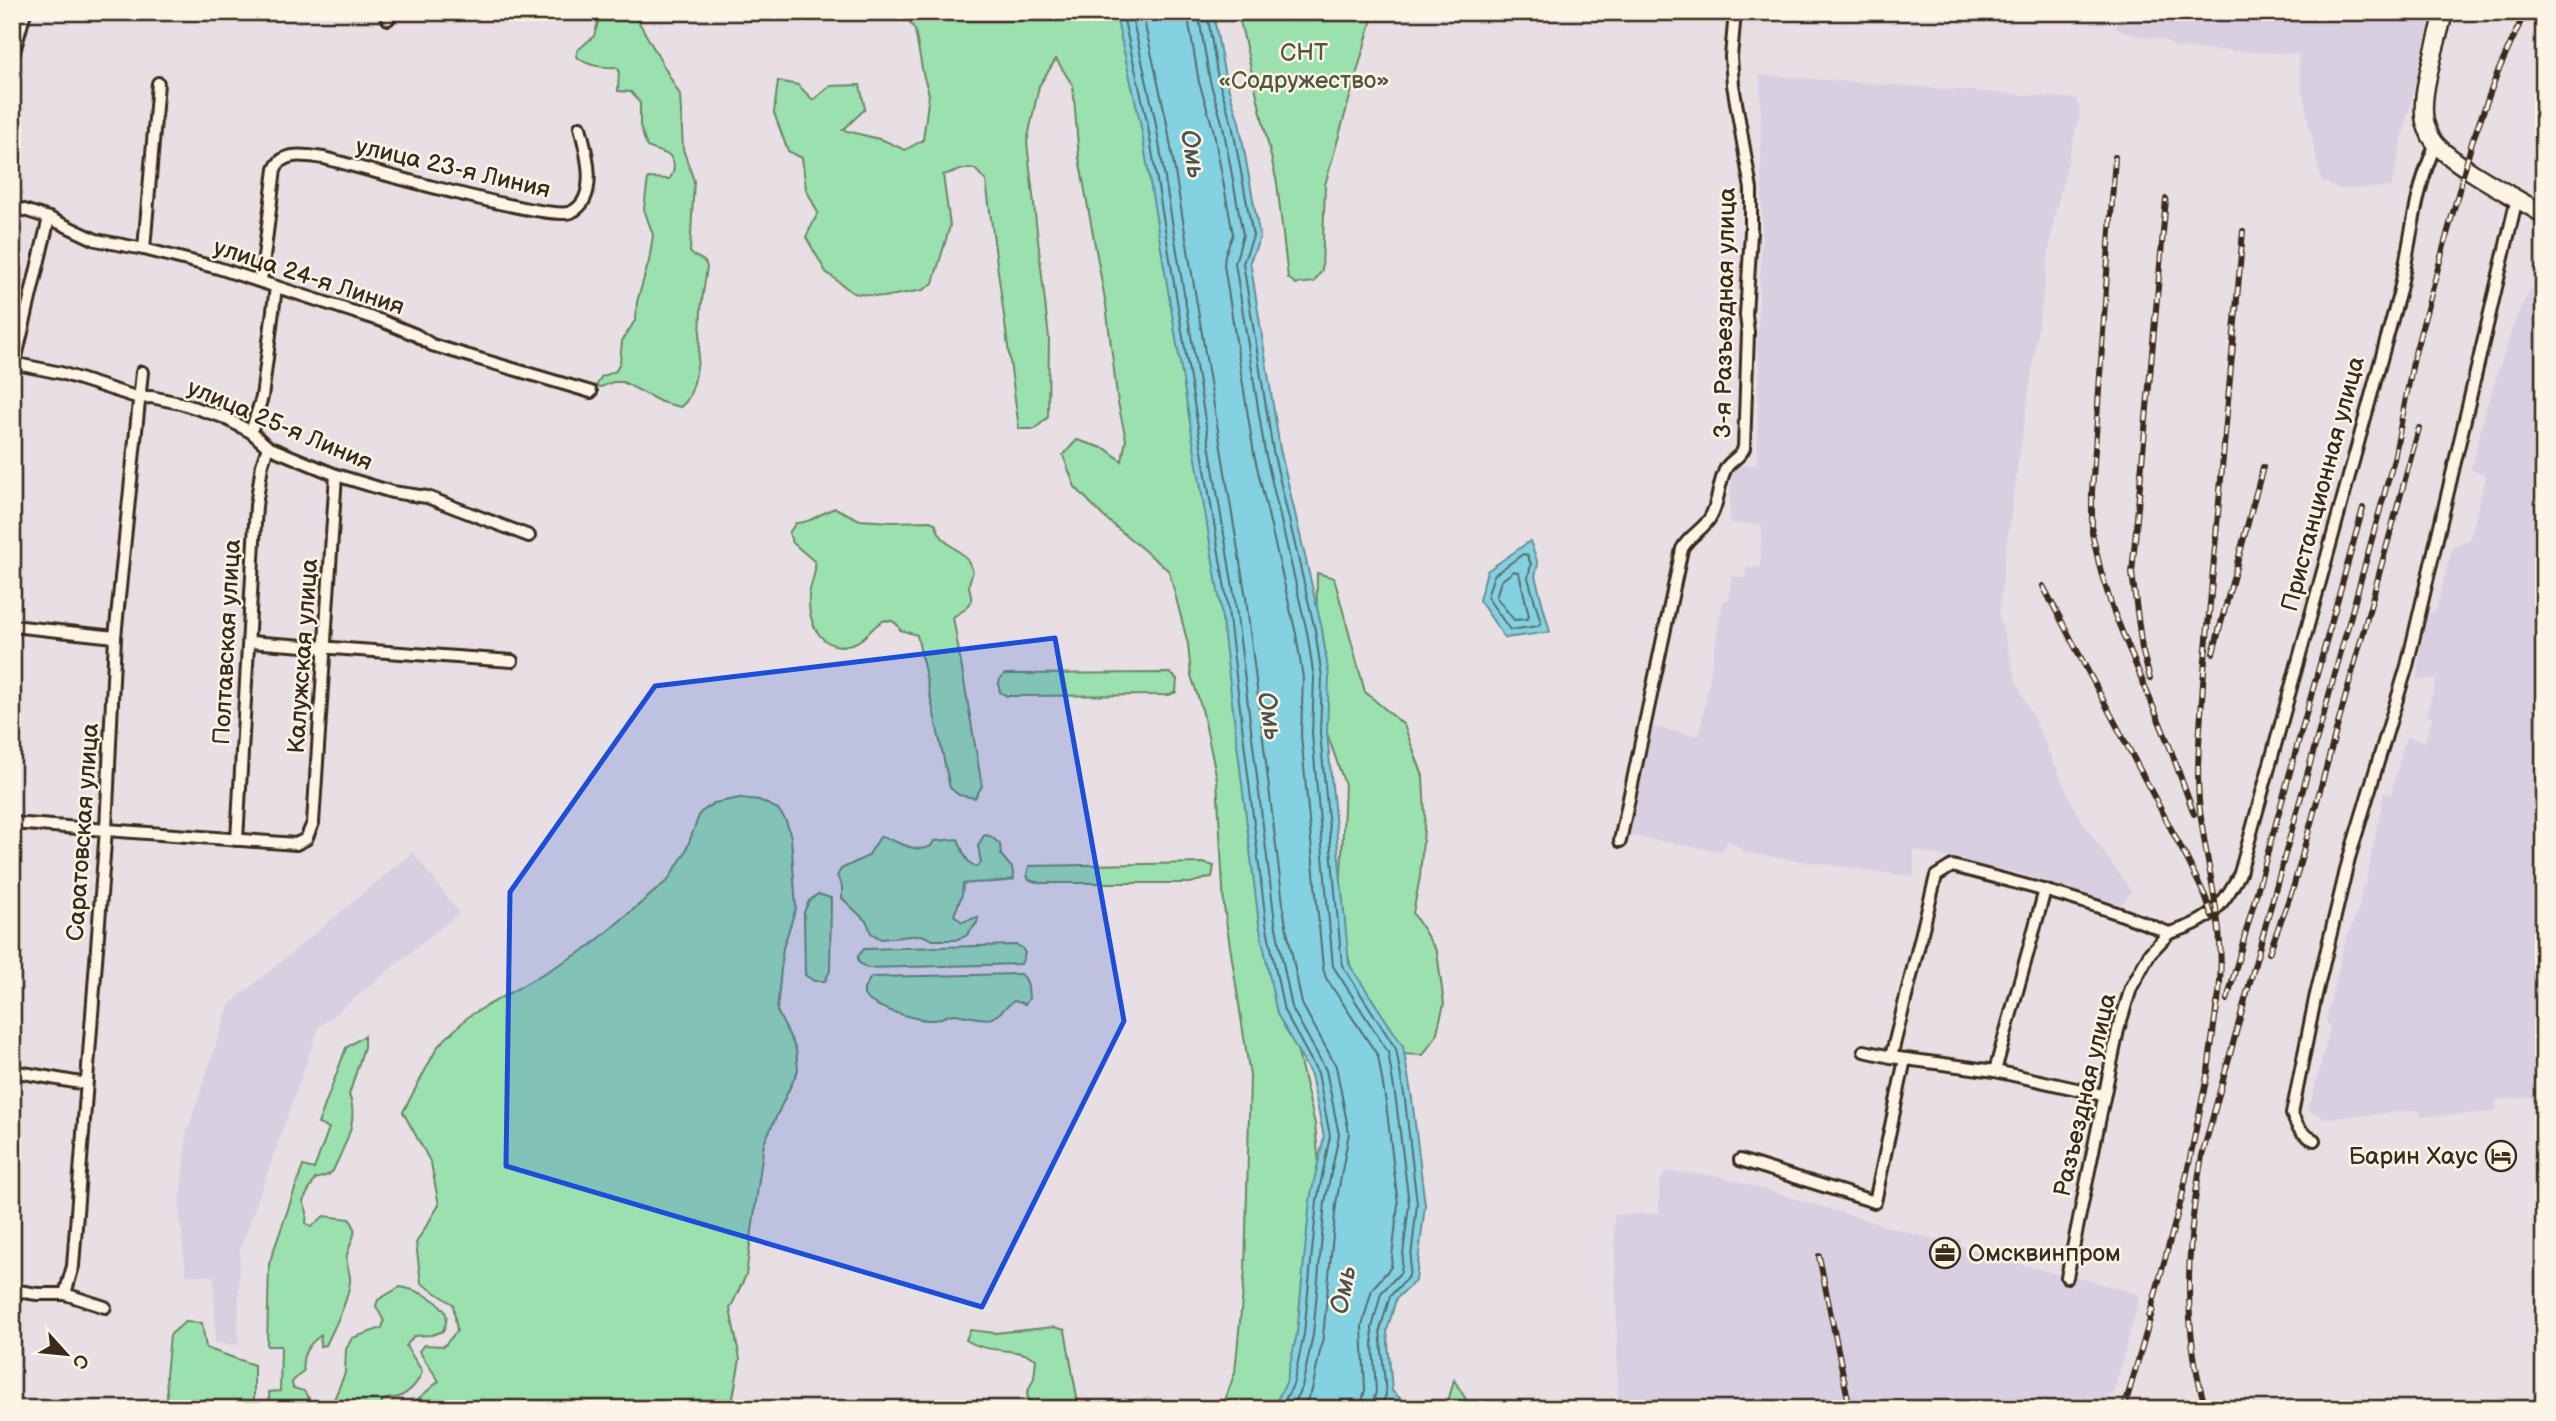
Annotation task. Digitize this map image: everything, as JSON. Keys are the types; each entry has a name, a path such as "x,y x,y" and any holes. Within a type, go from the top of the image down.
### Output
{"main road":[{"path":"2444,12 2426,94 2424,114 2428,132 2436,144 2461,164 2544,215"}],"street":[{"path":"12,59 25,12"},
{"name":"3-я Разъездная улица","path":"1620,841 1682,549 1712,516 1726,469 1742,454 1744,448 1751,188 1733,85 1731,57 1735,12"},
{"path":"144,248 158,83"},
{"name":"улица 23-я Линия","path":"261,281 278,163 295,155 324,158 520,208 558,214 571,212 581,204 588,188 589,159 580,127"},
{"name":"Пристанционная улица","path":"2169,933 2192,927 2218,910 2240,873 2399,294 2424,171 2436,144"},
{"path":"2314,1140 2304,1135 2292,1114 2315,999 2349,858 2407,666 2517,198"},
{"name":"улица 24-я Линия","path":"12,206 49,218 96,240 144,248 261,281 382,321 432,345 591,392"},
{"path":"13,367 49,218"},
{"path":"251,432 262,397 276,286"},
{"name":"улица 25-я Линия","path":"13,367 71,375 139,398 151,397 180,403 223,417 251,432 268,447 336,475 391,492 427,496 529,536"},
{"name":"Саратовская улица","path":"65,1294 73,1266 106,829 115,637 142,372"},
{"name":"Полтавская улица","path":"237,840 256,506 262,465 268,447"},
{"name":"Калужская улица","path":"237,840 296,844 306,839 313,823 336,475"},
{"path":"12,626 115,637"},
{"path":"249,642 512,661"},
{"path":"12,823 237,840"},
{"path":"1891,1057 1936,876 1952,866 2045,890 2135,918 2169,933"},
{"path":"1996,1071 2045,890"},
{"name":"Разъездная улица","path":"2067,1277 2118,1030 2131,988 2150,953 2169,933"},
{"path":"1864,1051 1996,1071 2103,1095"},
{"path":"1740,1160 1875,1202 1905,1059"},
{"path":"12,1071 86,1084"},
{"path":"12,1290 37,1294 65,1294 104,1307"}],"highlighted area":[{"path":"1055,638 1124,1021 982,1307 506,1166 510,892 655,686"}],"shaded area":[{"path":"2121,12 2432,12 2391,187 2339,189 2321,180 2302,90 2298,54 2176,48 2165,40 2137,36 2116,29"},
{"path":"1760,75 2077,99 2080,113 2054,218 2004,562 1999,616 2016,680 2079,817 2132,892 2121,905 2018,873 1914,850 1914,877 1746,853 1729,840 1721,852 1627,835 1651,727 1699,736 1723,601 1728,600 1732,576 1745,578 1747,568 1760,568 1762,525 1729,523 1732,466 1757,465 1757,352 1762,226"},
{"path":"2544,268 2544,1096 2496,1100 2496,1112 2421,1117 2420,1110 2322,1119 2322,1115 2308,1112 2330,1029 2326,1019 2344,945 2359,908 2362,887 2365,887 2384,793 2391,794 2406,736 2425,742 2432,717 2426,715 2437,679 2416,680 2426,615 2436,610 2452,548 2470,539 2486,475 2471,470 2486,409 2520,308"},
{"path":"413,852 459,913 319,1027 240,1250 238,1345 215,1343 214,1276 186,1275 179,1208 187,1132 229,1005"},
{"path":"1666,1171 1719,1176 1910,1233 1945,1242 1947,1236 1961,1240 1960,1246 2140,1295 2113,1395 2109,1394 2105,1409 1618,1409 1614,1215 1659,1213 1659,1184"}],"green space":[{"path":"601,12 637,12 636,17 680,95 683,149 694,181 690,252 704,261 707,267 695,377 687,401 680,407 661,402 623,382 596,386 601,377 616,371 620,362 622,341 636,319 637,302 649,261 653,235 644,209 648,178 669,179 674,167 669,155 647,147 640,126 640,103 631,92 618,91 619,70 615,67 589,64 576,56 578,50 594,36"},
{"path":"903,12 1129,12 1281,982 1315,1124 1321,1186 1295,1375 1280,1409 1222,1409 1235,1372 1245,1270 1250,1076 1224,907 1217,779 1203,713 1191,675 1188,644 1169,571 1104,517 1075,487 1063,455 1077,440 1106,449 1122,461 1126,439 1118,403 1106,305 1079,158 1073,86 1056,59 1039,86 1027,142 1049,338 1048,417 1035,429 1019,429 986,181 975,169 943,175 950,226 933,283 923,290 884,297 853,293 826,272 806,237 818,213 806,189 802,158 788,151 774,113 778,81 798,85 813,100 830,86 860,85 865,109 843,130 883,140 905,150 923,140 929,94 915,30"},
{"name":"СНТ «Содружество»","path":"1238,12 1374,12 1325,185 1322,270 1314,282 1296,284 1288,278 1277,183"},
{"path":"835,508 860,520 935,523 948,544 969,562 972,571 969,585 971,601 953,617 982,786 975,798 959,795 950,788 917,635 900,630 895,623 885,620 857,642 835,645 826,641 814,627 809,595 815,562 793,543 789,533 796,523 811,520"},
{"path":"1317,573 1334,578 1365,692 1404,725 1423,776 1425,816 1420,877 1413,913 1437,952 1444,1004 1436,1036 1423,1055 1397,1054 1359,999 1339,921 1345,785 1320,713 1316,655"},
{"path":"1170,673 1177,679 1176,692 1169,695 1007,696 1000,692 999,687 1005,674"},
{"path":"740,798 759,800 778,809 786,821 791,837 796,908 783,948 777,1011 796,1049 798,1070 764,1143 746,1275 730,1309 740,1359 731,1409 410,1409 412,1404 439,1381 419,1351 424,1345 444,1346 457,1331 453,1304 421,1283 416,1243 439,1205 431,1163 403,1112 438,1046 469,1016 588,948 668,880 685,853 700,813 714,803"},
{"path":"984,835 1000,844 1001,855 1012,868 1014,879 963,884 962,895 954,915 962,922 978,917 977,923 966,936 955,940 933,940 922,935 881,939 871,933 867,922 842,898 842,886 837,876 841,869 868,856 880,837 918,849 931,846 934,841 958,839 967,859 977,867 981,863 978,846"},
{"path":"1203,863 1214,866 1212,877 1190,883 1040,883 1029,880 1027,875 1029,866"},
{"path":"818,894 831,898 830,971 825,981 814,981 805,975 804,912 809,901"},
{"path":"1017,945 1025,953 1021,964 867,968 858,962 858,956 864,949"},
{"path":"1021,974 1027,982 1029,999 1025,1004 1014,1001 989,1019 955,1014 934,1020 917,1018 885,1009 864,995 864,989 871,977"},
{"path":"364,1036 364,1047 349,1095 353,1115 349,1134 333,1171 315,1179 303,1201 307,1212 306,1223 311,1227 324,1216 349,1219 352,1223 354,1236 347,1258 350,1279 348,1290 326,1345 320,1346 321,1335 313,1342 304,1355 304,1370 292,1382 293,1388 304,1391 316,1409 270,1409 269,1392 280,1391 281,1346 267,1346 269,1264 303,1166 314,1169 329,1128 318,1124 346,1048"},
{"path":"400,1287 432,1299 447,1316 443,1331 414,1336 406,1346 422,1371 419,1379 403,1395 382,1401 382,1409 336,1409 333,1402 345,1373 346,1349 352,1338 382,1328 384,1321 376,1306 378,1300"},
{"path":"185,1322 202,1323 206,1348 254,1365 254,1409 168,1409 166,1376 170,1335"},
{"path":"1054,1327 1065,1330 1079,1409 1030,1409 1027,1393 1034,1378 1036,1359 1020,1353 975,1345 966,1340 970,1330 995,1333"},
{"path":"1454,1380 1472,1409 1446,1409"}],"water":[{"name":"Омь","path":"1115,12 1213,12 1225,77 1239,122 1260,238 1250,261 1280,449 1322,629 1329,677 1327,733 1349,964 1403,1046 1425,1205 1416,1280 1396,1299 1387,1331 1392,1391 1402,1400 1390,1402 1385,1409 1272,1409 1286,1383 1297,1333 1310,1199 1324,1137 1311,1075 1277,1014 1259,924 1220,603 1140,122"},
{"path":"1530,541 1538,564 1535,576 1550,632 1505,638 1479,600 1487,571"}],"railway":[{"path":"2206,1409 2193,1347 2189,1283 2193,1219 2202,1156 2394,459 2414,357 2472,142 2497,74 2525,12"},
{"path":"2115,157 2092,492 2092,533 2113,610 2169,745 2194,814"},
{"path":"2150,679 2142,649 2132,573 2166,199"},
{"path":"2216,1013 2221,958 2216,906 2202,828 2198,757 2243,231"},
{"path":"2269,953 2294,885 2419,428"},
{"path":"2213,653 2263,467"},
{"path":"2227,1000 2363,508"},
{"path":"2043,586 2188,861 2212,916"},
{"path":"2149,1317 2182,1197 2208,1071 2217,1003"},
{"path":"1819,1256 1850,1409"},
{"path":"2124,1409 2153,1309"}],"place":[{"name":"Барин Хаус","path":"2501,1156"},
{"name":"Омсквинпром","path":"1945,1253"}]}
